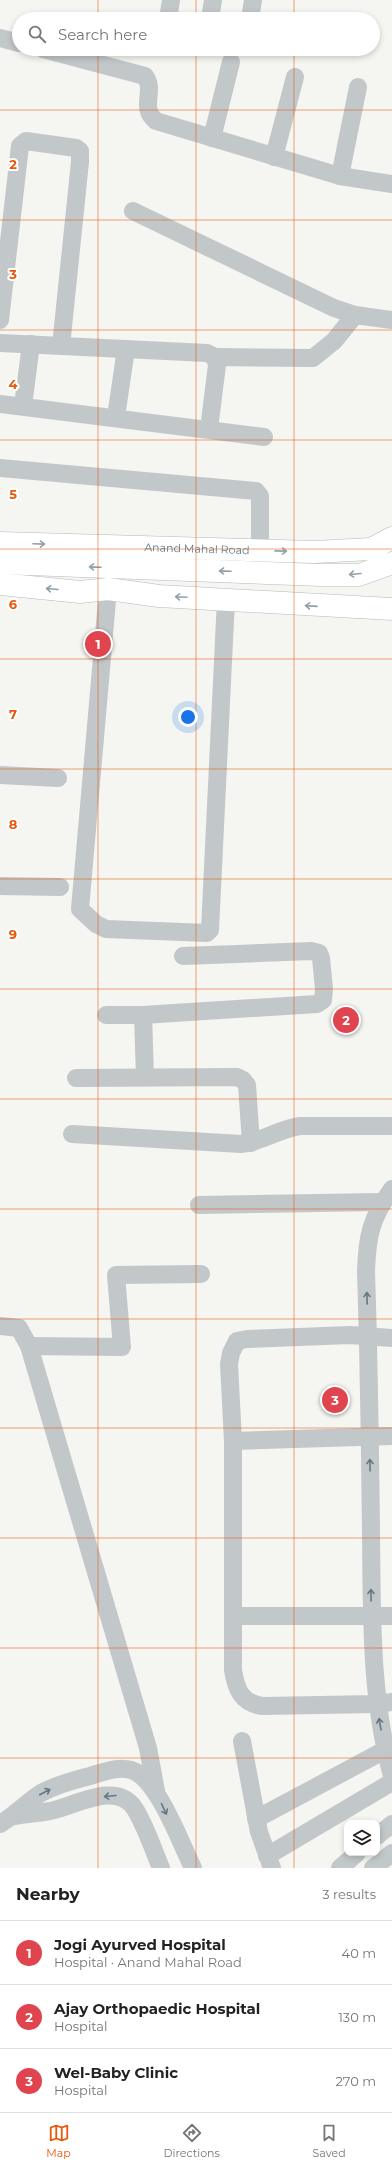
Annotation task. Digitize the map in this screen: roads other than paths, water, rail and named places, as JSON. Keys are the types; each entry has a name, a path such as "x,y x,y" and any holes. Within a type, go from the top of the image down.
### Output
{"main road":[{"name":"Anand Mahal Road","path":"0,543 314,552 371,549 392,538"},
{"path":"0,563 321,575 358,575 392,563"},
{"path":"0,584 80,592 108,589 159,596 226,599 332,607 392,609"}],"street":[{"path":"169,12 171,0"},
{"path":"211,12 213,0"},
{"path":"251,12 253,0"},
{"path":"0,38 12,41"},
{"path":"69,56 145,76 149,81 148,111 150,116 156,121 340,176 392,184"},
{"path":"212,138 231,62"},
{"path":"274,157 295,77"},
{"path":"340,176 358,87"},
{"path":"0,320 6,203 22,142 26,141 76,148 80,151 80,162 61,346"},
{"path":"133,211 334,308 355,315 392,320"},
{"path":"0,343 207,352 215,357 314,358 334,341 355,315"},
{"path":"23,406 31,344"},
{"path":"116,417 126,349"},
{"path":"209,429 216,365 215,357"},
{"path":"0,404 116,417 264,437"},
{"path":"0,468 256,491 260,496 260,550"},
{"path":"108,589 80,909 100,928 106,929 207,933 210,930 226,599"},
{"path":"0,775 58,778"},
{"path":"0,886 60,887"},
{"path":"106,1015 143,1015 317,1004 323,1000 324,989 321,958 319,953 311,951 183,956"},
{"path":"143,1015 145,1077"},
{"path":"76,1078 237,1077 243,1080 247,1085 251,1143"},
{"path":"72,1134 241,1144 251,1143 288,1128 300,1126 392,1126"},
{"path":"199,1205 387,1196"},
{"path":"387,1196 369,1229 366,1253 372,1616 385,1703 385,1750 392,1776"},
{"path":"29,1346 122,1348 116,1275 201,1274"},
{"path":"0,1326 19,1328 29,1346 148,1748 156,1791 193,1868"},
{"path":"385,1703 262,1706 251,1704 238,1692 235,1682 233,1616 233,1441 229,1364 231,1353 238,1341 247,1338 350,1335 392,1338"},
{"path":"233,1441 392,1436"},
{"path":"233,1616 392,1616"},
{"path":"242,1741 256,1819 270,1862 392,1782"},
{"path":"256,1819 385,1750"},
{"path":"7,1820 41,1793 66,1783 116,1768 132,1770 143,1776 156,1791"},
{"path":"7,1820 51,1811 84,1800 114,1795 126,1799 135,1809 161,1868"},
{"path":"380,1834 392,1824"},
{"path":"373,1868 392,1853"},
{"path":"340,1868 354,1856"}],"place":[{"name":"Jogi Ayurved Hospital","path":"98,644"},
{"name":"Ajay Orthopaedic Hospital","path":"346,1020"},
{"name":"Wel-Baby Clinic","path":"335,1400"}]}
